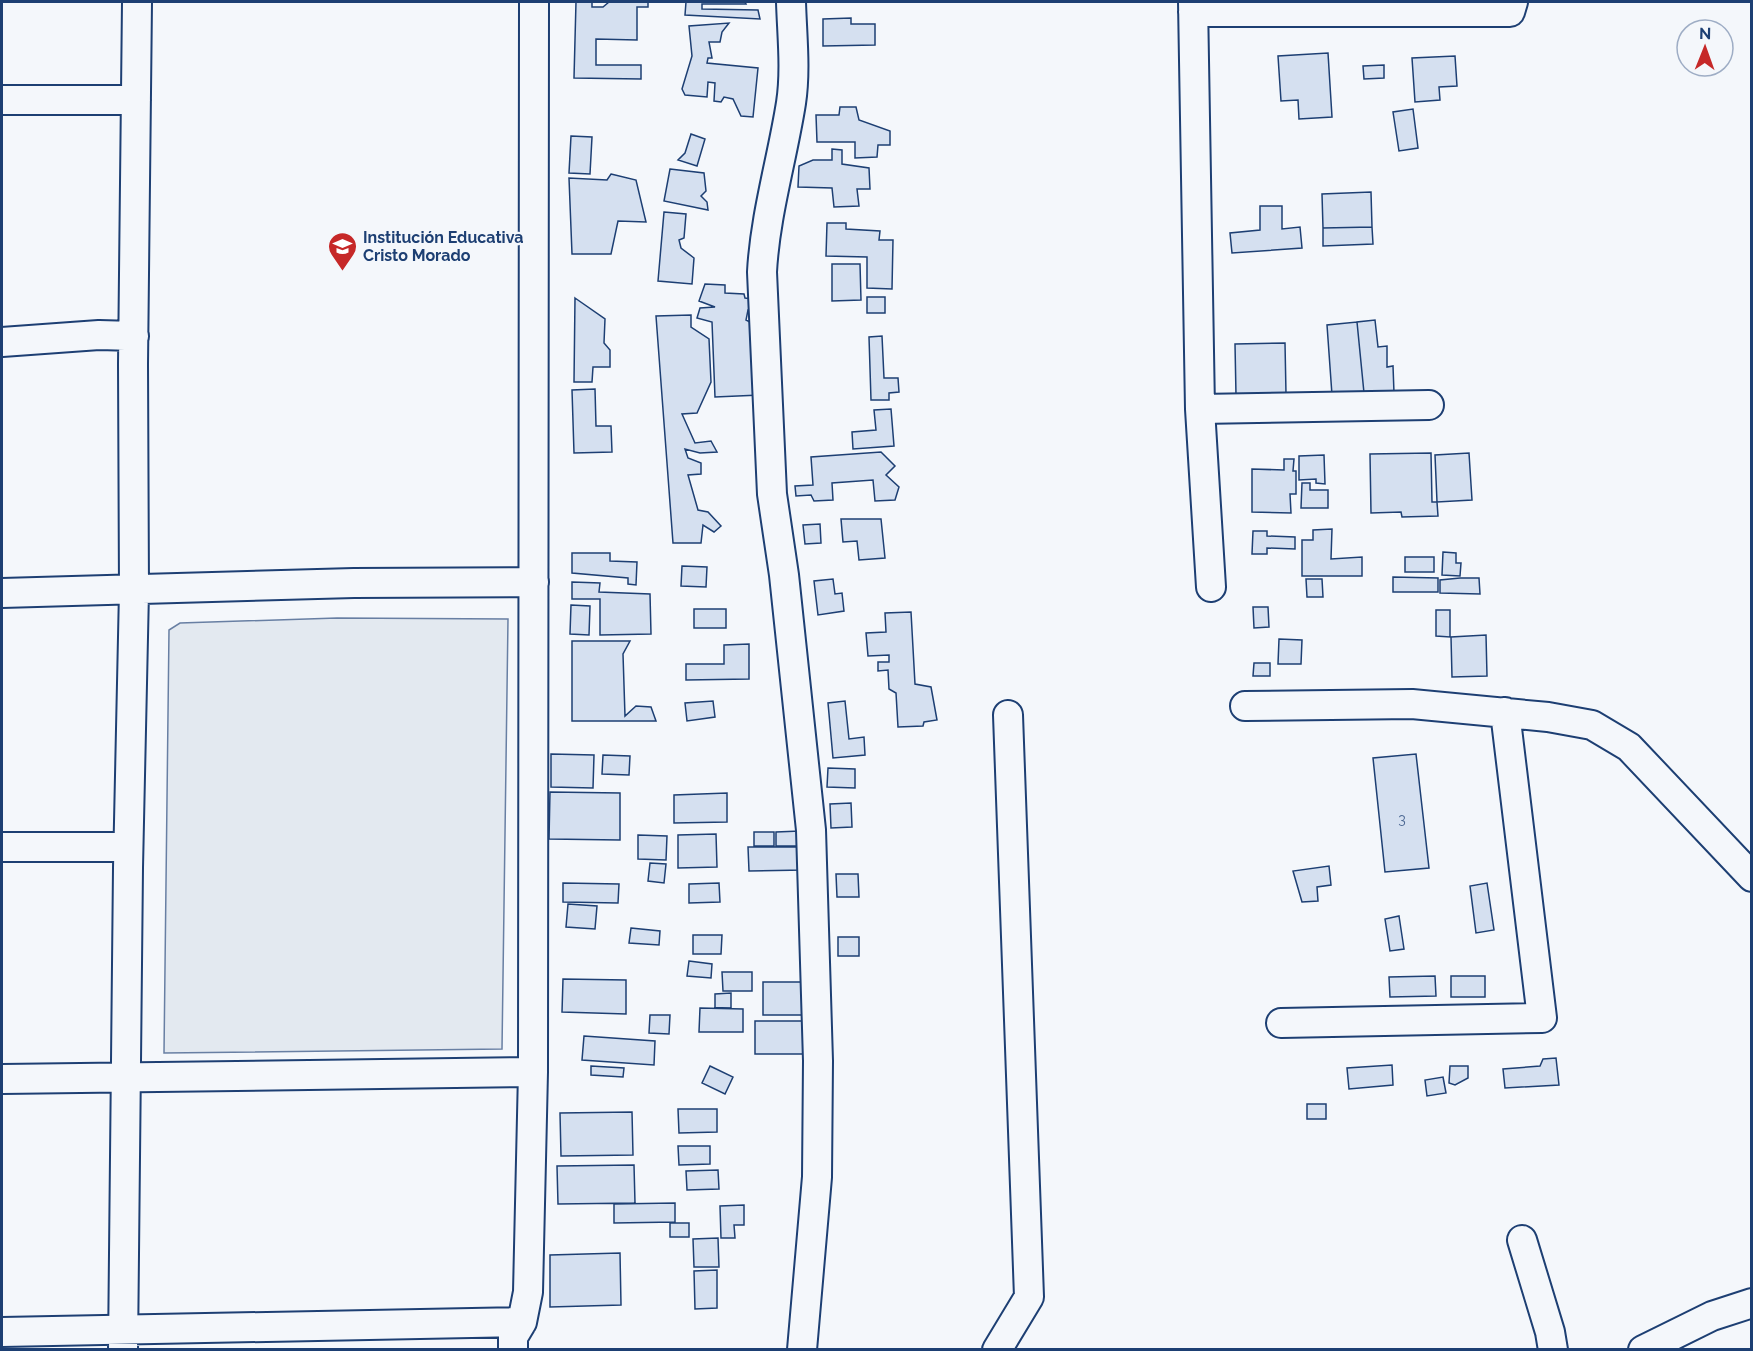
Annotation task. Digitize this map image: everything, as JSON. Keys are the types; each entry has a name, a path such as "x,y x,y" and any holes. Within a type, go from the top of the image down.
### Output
{"street":[{"path":"123,1340 128,847 134,591 137,2"},
{"path":"513,1350 513,1337 522,1322 528,1292 533,1072 534,2"},
{"path":"790,2 794,61 791,101 764,242 762,272 772,494 784,575 811,830 818,1061 817,1177 802,1350"},
{"path":"1211,587 1200,409 1193,7 1510,12 1513,2"},
{"path":"2,100 136,100"},
{"path":"2,342 99,335 134,336"},
{"path":"1200,409 1429,405"},
{"path":"2,593 354,583 534,582"},
{"path":"1245,706 1412,704 1505,712 1592,725 1629,747 1752,877"},
{"path":"1281,1023 1542,1018 1505,712"},
{"path":"997,1350 1029,1297 1008,715"},
{"path":"2,847 128,847"},
{"path":"2,1079 533,1072"},
{"path":"1522,1240 1550,1332 1553,1350"},
{"path":"1643,1350 1712,1316 1752,1303"},
{"path":"2,1332 123,1340 522,1322"}],"shaded area":[{"path":"337,618 508,619 502,1049 164,1053 169,630 180,623"}],"building":[{"path":"576,2 592,2 592,7 603,7 609,2 648,2 648,7 637,7 637,40 596,39 596,65 641,65 641,79 574,78"},
{"path":"686,2 745,2 746,4 702,4 702,9 758,10 760,19 685,15"},
{"path":"851,18 851,24 875,24 875,45 823,46 823,19"},
{"path":"729,23 722,32 720,42 709,42 712,58 708,58 707,63 758,68 753,117 741,116 733,99 724,97 721,102 714,101 715,83 708,82 707,97 685,95 682,89 692,56 689,26"},
{"path":"1328,53 1332,117 1299,119 1298,100 1281,101 1278,56"},
{"path":"1455,56 1457,86 1439,87 1440,100 1415,102 1412,58"},
{"path":"1384,65 1384,78 1364,79 1363,66"},
{"path":"840,107 856,107 859,120 890,131 890,145 878,145 877,157 855,158 855,142 817,142 816,115 839,115"},
{"path":"1413,109 1418,148 1399,151 1393,112"},
{"path":"691,134 705,139 697,166 678,160 685,153"},
{"path":"571,136 592,137 590,174 569,173"},
{"path":"832,149 842,150 842,164 869,168 870,189 857,189 859,206 834,207 832,188 798,187 799,166 813,160 832,160"},
{"path":"670,169 704,173 706,191 701,196 707,202 708,210 664,201"},
{"path":"611,174 636,180 646,222 618,221 611,254 572,254 569,178 607,180"},
{"path":"1371,192 1372,227 1323,228 1322,194"},
{"path":"1260,206 1282,206 1282,229 1300,227 1302,248 1232,253 1230,233 1260,230"},
{"path":"664,212 686,214 684,238 679,240 681,248 694,258 692,284 658,281"},
{"path":"827,223 846,223 846,229 880,231 879,240 893,240 892,289 867,288 867,257 826,256"},
{"path":"1372,227 1373,244 1323,246 1323,228"},
{"path":"832,264 860,264 861,300 832,301"},
{"path":"705,284 725,285 725,293 744,294 745,298 754,299 755,309 748,310 746,320 758,326 760,395 715,397 712,322 697,318 700,308 715,307 699,301"},
{"path":"867,297 885,297 885,313 867,313"},
{"path":"575,298 605,319 604,343 610,350 610,367 593,367 592,382 574,382"},
{"path":"691,315 691,327 709,339 711,382 697,413 682,414 695,443 711,441 717,452 700,453 685,449 688,458 701,463 701,474 688,475 698,510 708,512 721,526 714,532 703,525 701,543 673,543 656,316"},
{"path":"1375,320 1378,347 1387,346 1387,367 1393,366 1394,393 1364,393 1357,322"},
{"path":"1357,322 1364,393 1332,395 1327,325"},
{"path":"882,336 884,378 898,378 899,392 889,393 889,400 871,400 869,337"},
{"path":"1285,343 1286,394 1236,395 1235,344"},
{"path":"595,389 596,426 611,426 612,452 574,453 572,390"},
{"path":"891,409 894,446 853,449 852,432 876,430 874,410"},
{"path":"881,452 895,466 886,475 899,487 895,500 875,501 873,480 832,483 833,500 814,501 811,495 796,496 795,486 813,485 811,457"},
{"path":"1431,453 1432,502 1437,502 1438,516 1402,517 1401,512 1371,513 1370,454"},
{"path":"1469,453 1472,500 1437,502 1435,455"},
{"path":"1324,455 1325,484 1316,483 1316,479 1299,480 1299,456"},
{"path":"1284,459 1294,459 1293,471 1296,471 1296,494 1290,494 1291,513 1252,512 1252,469 1284,470"},
{"path":"1302,483 1310,483 1310,490 1328,490 1328,508 1301,508"},
{"path":"841,519 881,519 885,558 859,560 857,541 843,542"},
{"path":"820,524 821,543 805,544 803,525"},
{"path":"1332,529 1331,559 1362,557 1362,576 1302,576 1302,540 1313,540 1313,530"},
{"path":"1253,531 1267,531 1267,536 1295,537 1295,549 1267,548 1267,554 1252,554"},
{"path":"1443,552 1456,553 1456,563 1461,563 1460,576 1442,575"},
{"path":"572,553 610,553 610,561 637,562 636,585 628,584 628,578 572,573"},
{"path":"1405,557 1434,557 1434,572 1405,572"},
{"path":"682,566 707,567 706,587 681,586"},
{"path":"1393,577 1438,578 1438,592 1393,592"},
{"path":"1479,578 1480,594 1440,593 1440,580"},
{"path":"833,579 835,594 842,593 844,611 818,615 814,581"},
{"path":"1306,579 1322,579 1323,597 1307,597"},
{"path":"572,582 600,583 599,592 650,594 651,634 600,635 600,599 572,599"},
{"path":"571,605 590,606 589,635 570,634"},
{"path":"1253,607 1268,607 1269,627 1254,628"},
{"path":"694,609 726,609 726,628 694,628"},
{"path":"1436,610 1450,610 1450,637 1436,636"},
{"path":"911,612 915,684 931,687 937,720 924,722 923,726 898,727 896,693 889,689 888,670 878,671 878,662 889,662 889,655 868,656 866,633 886,632 885,613"},
{"path":"1486,635 1487,676 1452,677 1451,637"},
{"path":"1279,639 1302,640 1301,664 1278,664"},
{"path":"572,641 630,641 623,654 625,716 636,706 651,707 656,721 572,721"},
{"path":"749,644 749,679 686,680 686,664 724,664 724,645"},
{"path":"1254,663 1270,663 1270,676 1253,676"},
{"path":"713,701 715,717 687,721 685,703"},
{"path":"845,701 849,739 864,737 865,755 833,758 828,703"},
{"path":"551,754 594,755 593,788 551,787"},
{"path":"1416,754 1429,868 1385,872 1373,758"},
{"path":"603,755 630,756 629,775 602,774"},
{"path":"828,768 855,769 855,788 827,787"},
{"path":"550,792 620,793 620,840 549,839"},
{"path":"727,793 727,822 674,823 674,795"},
{"path":"851,803 852,827 831,828 830,804"},
{"path":"800,831 800,846 776,846 776,832"},
{"path":"754,832 774,832 774,846 754,846"},
{"path":"716,834 717,867 678,868 678,835"},
{"path":"638,835 667,836 666,860 638,859"},
{"path":"748,847 804,847 804,870 749,871"},
{"path":"650,863 666,864 664,883 648,881"},
{"path":"1329,866 1331,885 1317,887 1318,901 1302,902 1293,871"},
{"path":"836,874 858,874 859,897 837,897"},
{"path":"563,883 619,884 618,903 563,902"},
{"path":"719,883 720,902 689,903 689,884"},
{"path":"1487,883 1494,930 1476,933 1470,886"},
{"path":"568,904 597,906 595,929 566,927"},
{"path":"1399,916 1404,949 1390,951 1385,919"},
{"path":"631,928 660,931 659,945 629,943"},
{"path":"693,935 722,935 721,954 693,954"},
{"path":"838,937 859,937 859,956 838,956"},
{"path":"689,961 712,964 711,978 687,976"},
{"path":"722,972 752,972 752,991 723,991"},
{"path":"1435,976 1436,996 1390,997 1389,977"},
{"path":"1451,976 1485,976 1485,997 1451,997"},
{"path":"563,979 626,980 626,1014 562,1012"},
{"path":"763,982 803,982 803,1015 763,1015"},
{"path":"731,993 731,1008 715,1008 715,994"},
{"path":"700,1008 743,1009 743,1032 699,1032"},
{"path":"650,1015 670,1015 669,1034 649,1033"},
{"path":"755,1021 811,1021 811,1054 755,1054"},
{"path":"584,1036 655,1041 654,1065 582,1060"},
{"path":"1556,1058 1559,1085 1505,1088 1503,1069 1540,1066 1543,1059"},
{"path":"1392,1065 1393,1085 1349,1089 1347,1068"},
{"path":"591,1066 624,1068 623,1077 591,1075"},
{"path":"710,1066 733,1077 725,1094 702,1083"},
{"path":"1450,1066 1468,1066 1468,1078 1455,1085 1449,1083"},
{"path":"1443,1077 1446,1093 1427,1096 1425,1080"},
{"path":"1307,1104 1326,1104 1326,1119 1307,1119"},
{"path":"678,1109 717,1109 717,1132 679,1133"},
{"path":"632,1112 633,1155 561,1156 560,1113"},
{"path":"678,1146 710,1146 710,1164 679,1165"},
{"path":"634,1165 635,1203 558,1204 557,1166"},
{"path":"718,1170 719,1189 687,1190 686,1171"},
{"path":"675,1203 675,1222 614,1223 614,1204"},
{"path":"744,1205 744,1225 734,1225 735,1238 721,1238 720,1206"},
{"path":"670,1223 689,1223 689,1237 670,1237"},
{"path":"718,1238 719,1267 694,1267 693,1239"},
{"path":"620,1253 621,1305 550,1307 550,1255"},
{"path":"717,1270 717,1308 695,1309 694,1271"}],"place":[{"name":"Institución Educativa Cristo Morado","path":"342,272"}]}
